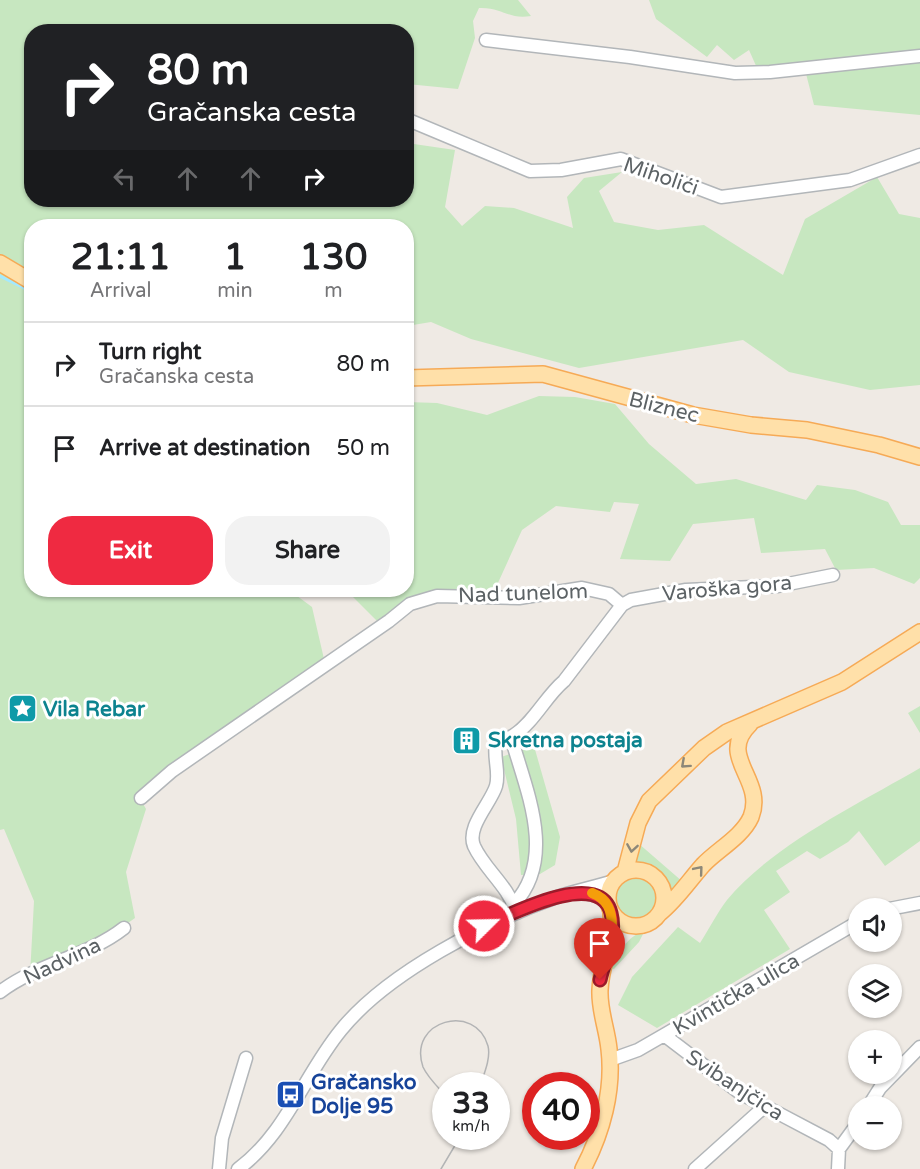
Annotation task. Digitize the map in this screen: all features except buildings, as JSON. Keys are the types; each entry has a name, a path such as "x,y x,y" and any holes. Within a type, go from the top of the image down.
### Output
{"main road":[{"path":"0,263 24,277"},
{"name":"Bliznec","path":"414,378 543,374 693,415 751,425 807,430 879,445 920,457"},
{"path":"583,1169 602,1126 610,1060 600,994 602,971 612,935 608,896 619,877 634,832 649,801 665,783 712,741 842,682 920,632"},
{"path":"738,755 739,736 752,722"},
{"path":"608,955 623,937 637,927 650,923 684,891 701,867 740,832 751,815 751,785 738,755 730,744 712,741"},
{"path":"619,877 644,871 657,880 664,898 660,913"},
{"path":"610,909 619,921 637,927"}],"street":[{"path":"486,40 630,57 735,73 770,72 920,56"},
{"name":"Miholići","path":"414,122 530,171 561,170 621,159 721,197 850,180 920,155"},
{"name":"Varoška gora","path":"622,604 662,592 778,586 833,575"},
{"name":"Nad tunelom","path":"141,798 172,771 418,600 447,596 519,598 582,588 609,594 622,604 564,681 552,690 524,726 514,735 496,744 497,784 474,829 472,839 477,851 505,886 516,908"},
{"path":"514,747 529,799 536,841 531,878 516,908"},
{"path":"238,1169 269,1141 326,1050 363,1006 399,978 516,908 619,877"},
{"path":"574,892 601,897 610,909"},
{"path":"902,906 919,902"},
{"name":"Nadvina","path":"0,992 41,967 100,945 124,928"},
{"name":"Kvintička ulica","path":"610,1060 638,1050 848,928"},
{"name":"Svibanjčica","path":"664,1035 740,1093 829,1140 839,1149"},
{"path":"875,1096 920,1047"},
{"path":"219,1169 222,1138 246,1058"},
{"path":"695,1169 764,1107"},
{"path":"838,1169 839,1149 848,1137"}],"green space":[{"path":"0,0 518,0 531,16 523,17 494,9 479,8 473,21 475,38 458,89 414,85 414,24 24,24 24,207 414,207 414,144 455,150 445,207 462,226 485,206 514,208 573,228 567,197 584,178 622,172 599,191 614,222 658,230 704,225 783,275 805,219 877,177 899,214 920,218 920,385 870,390 789,372 743,340 579,368 471,339 431,322 414,325 414,219 24,219 24,597 298,597 312,607 324,659 137,793 146,809 126,872 135,918 97,945 30,975 34,901 4,829 0,830"},
{"path":"649,0 920,0 920,115 814,105 803,62 757,68 749,50 734,60 717,45 707,57 656,19"},
{"path":"539,396 575,397 615,404 649,444 696,484 736,479 806,500 817,485 855,490 888,502 901,525 920,525 920,578 914,584 874,568 836,570 825,549 761,553 754,518 693,524 670,561 620,559 639,504 614,502 610,512 556,506 522,530 492,596 407,600 378,622 353,597 414,597 414,402 437,403 487,415"},
{"path":"920,706 920,733 908,713"},
{"path":"534,746 560,837 555,865 540,874 521,875 516,819 501,757"},
{"path":"920,768 920,841 885,866 859,831 848,842 820,859 807,851 776,871 790,892 764,910 790,949 657,1028 618,1005 632,977 678,927 700,943 727,900 745,880 767,862 844,811"},
{"path":"638,843 683,882 671,897 659,874 649,867 636,864"},
{"path":"636,878 650,884 656,898 650,912 636,918 622,912 616,898 622,884"},
{"path":"644,932 639,942 614,969 611,968 628,941"}],"waterway":[{"name":"Bliznec","path":"0,276 24,288"}],"tram line":[{"path":"432,1081 423,1067 421,1051 425,1038 433,1028 445,1022 458,1021 471,1024 481,1032 489,1051 485,1072"},
{"path":"441,1169 452,1150"}],"slow traffic":[{"path":"592,893 601,897 608,904 612,927"}],"place":[{"name":"Vila Rebar","path":"22,709"},
{"name":"Skretna postaja","path":"467,740"},
{"name":"Gračansko Dolje 95","path":"290,1094"}],"route":[{"path":"484,926 568,893 585,892 601,897 608,904 611,913 612,935 600,980"}]}
